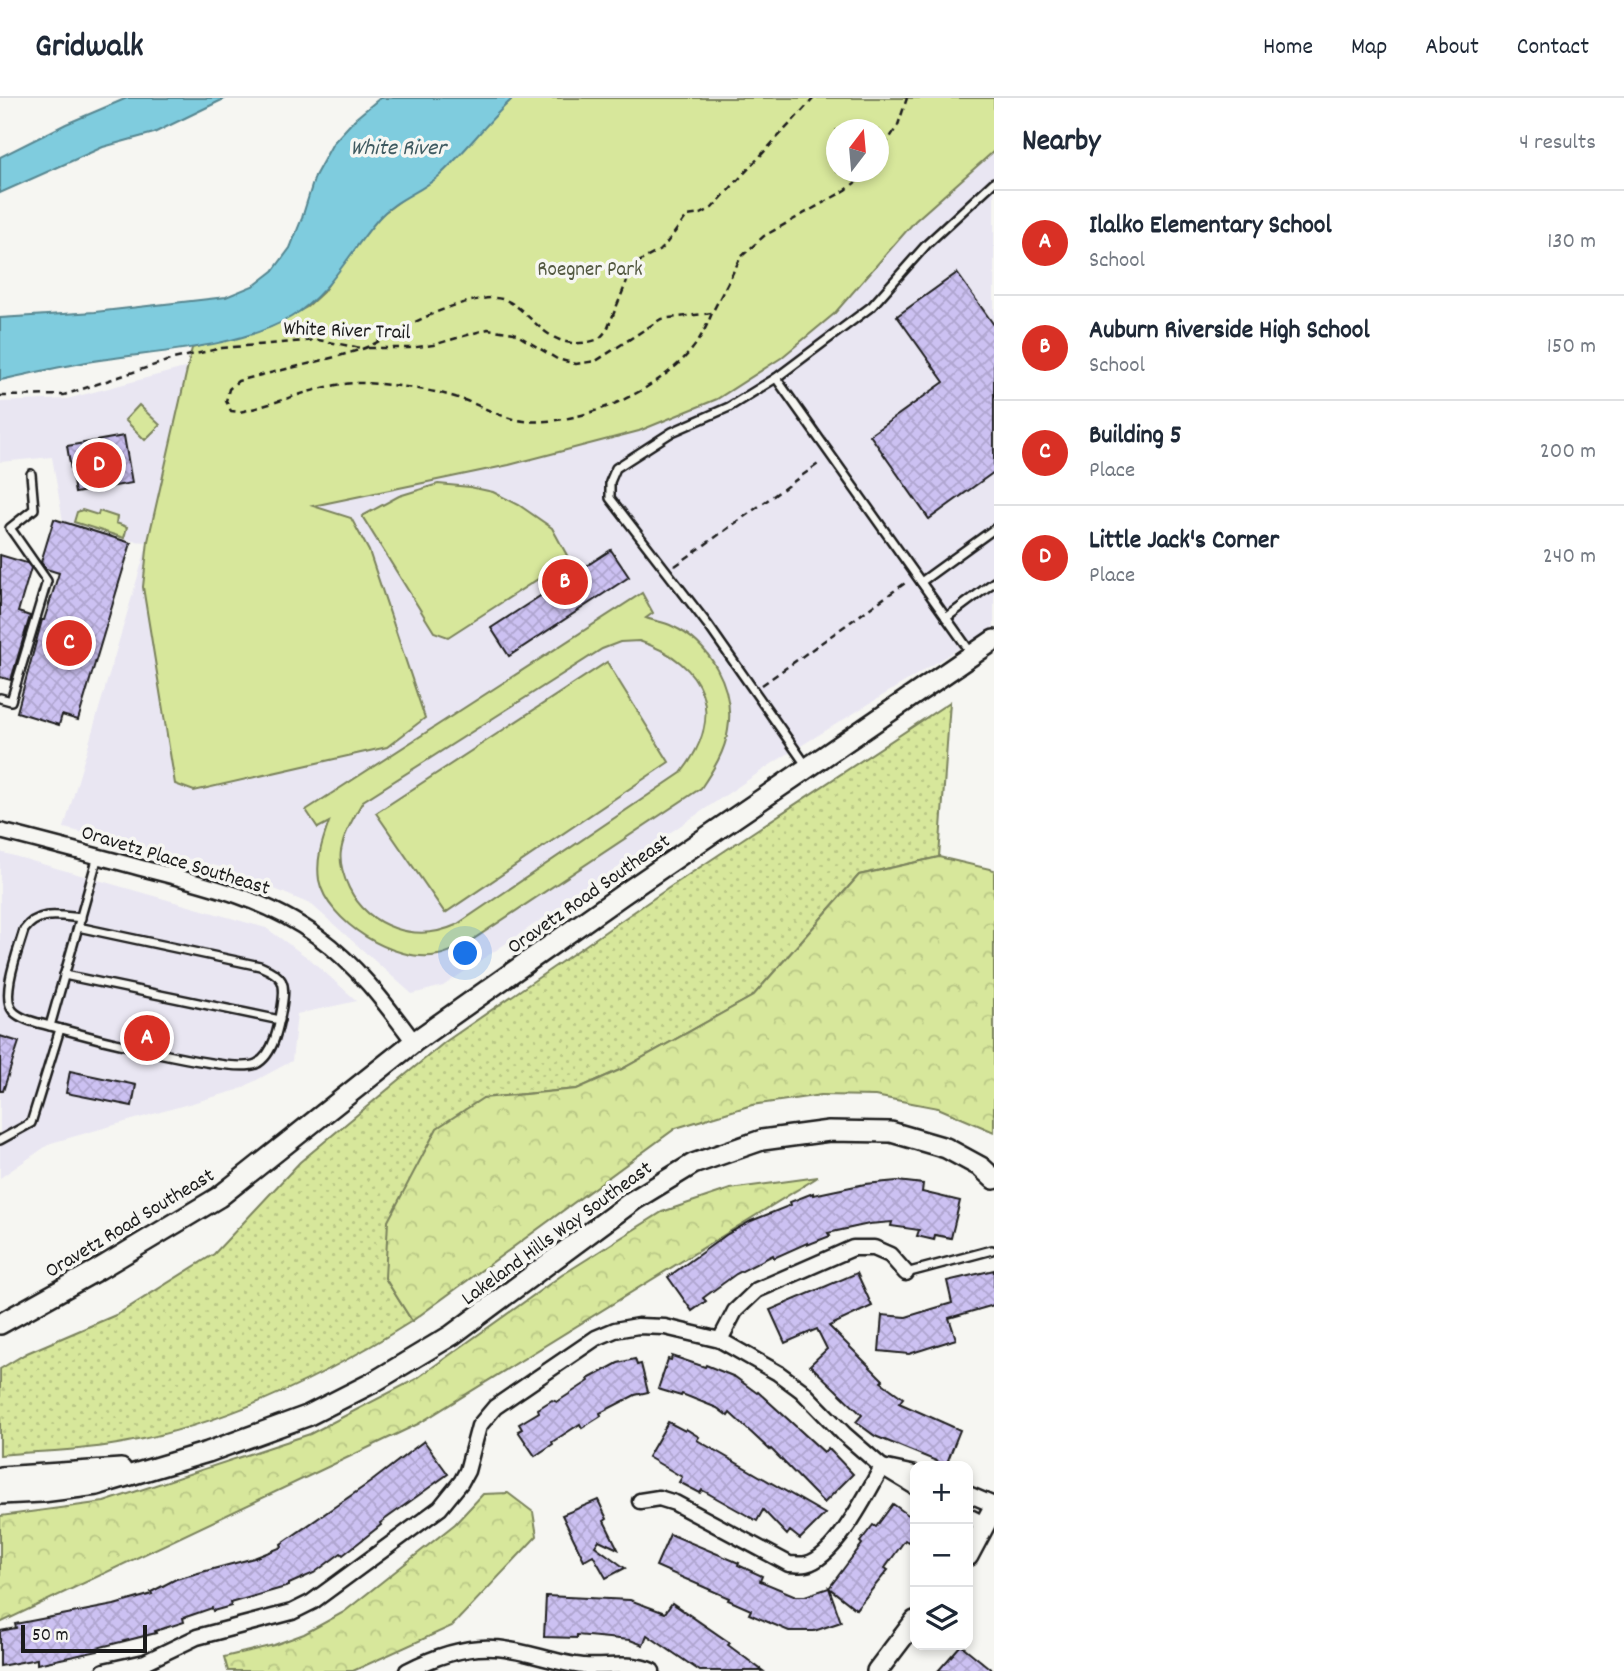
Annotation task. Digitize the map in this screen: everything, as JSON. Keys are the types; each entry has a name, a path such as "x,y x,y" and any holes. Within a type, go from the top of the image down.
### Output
{"street":[{"name":"Oravetz Road Southeast","path":"0,1324 219,1197 414,1042 994,640"},
{"name":"Oravetz Place Southeast","path":"0,831 193,881 253,901 301,924 352,965 383,1000 414,1042"},
{"name":"Lakeland Hills Way Southeast","path":"0,1494 97,1485 244,1440 307,1416 372,1383 452,1335 634,1200 693,1164 762,1140 829,1130 891,1132 946,1148 982,1167 994,1179"},
{"path":"720,1340 735,1311 757,1290 853,1248 874,1248 890,1255 906,1273"},
{"path":"104,1671 145,1662 197,1637 292,1612 312,1602 440,1508 467,1471 479,1426 495,1407 596,1338 615,1330 638,1325 665,1327 720,1340 778,1373 882,1467 910,1485"},
{"name":"Lakeland Hills Way Southeast","path":"0,1477 156,1466"},
{"path":"882,1467 910,1473"},
{"path":"640,1501 659,1498 676,1503 789,1564 806,1564 824,1556 867,1496 882,1467"},
{"path":"973,1500 985,1513 973,1543"},
{"path":"877,1671 910,1628"},
{"path":"407,1671 447,1654 474,1647 497,1648 555,1662 587,1666 628,1665 652,1671"}],"lane":[{"path":"809,768 610,498 610,482 616,468 672,432 729,407 776,378 872,306 927,244 994,181"},
{"path":"776,378 972,654"},
{"path":"0,529 10,528 34,509 31,474"},
{"path":"0,698 11,701 47,581 10,528"},
{"path":"918,579 994,529"},
{"path":"946,618 994,582"},
{"path":"50,1026 98,856"},
{"path":"78,927 260,966 274,972 282,981 284,993 280,1020 265,1057 255,1065 240,1066 133,1047 60,1029 13,1012 8,1002 7,989 24,929 30,921 49,915 80,918"},
{"path":"64,975 280,1020"},
{"path":"0,1140 31,1123 60,1029"},
{"path":"906,1273 992,1250"}],"path":[{"path":"814,98 712,208 701,214 687,216 662,249 638,263 626,281 607,330 599,339 578,342 552,338 510,302 496,298 452,305 364,348 238,381 229,389 226,401 228,408 239,412 306,393 360,383 381,384 463,399 522,421 542,421 591,413 612,406 666,374 688,355 702,334 741,257 764,236 856,182"},
{"path":"889,139 898,125 907,98"},
{"name":"White River Trail","path":"0,396 64,395 173,359 233,347 318,340 364,348 409,348 433,345 488,329 514,333 557,359 576,364 596,361 660,319 712,313"},
{"path":"667,572 831,455"},
{"path":"754,691 918,579"}],"shaded area":[{"path":"994,151 994,627 773,763 443,986 412,994 312,905 228,869 64,828 148,542 132,541 63,521 52,457 0,462 0,402 67,399 188,367 148,540 717,399 781,358 834,314 915,221"},
{"path":"0,852 266,928 311,960 357,1001 297,1014 292,1061 238,1090 51,1143 0,1178"}],"green space":[{"name":"Roegner Park","path":"513,98 994,98 994,151 915,221 834,314 781,358 717,399 639,431 509,465 313,506 351,518 369,551 425,718 387,747 194,791 175,784 143,587 148,541 192,348 270,327 307,307 323,292 381,215 408,195"},
{"path":"139,405 160,425 145,440 125,420"},
{"path":"438,484 493,492 519,505 552,528 569,559 448,637 434,632 362,516 399,496"},
{"path":"82,510 98,515 99,511 117,517 116,523 127,527 124,538 74,522 77,512"},
{"path":"642,593 653,613 646,618 672,626 698,644 717,669 728,698 728,730 724,746 701,788 463,946 444,954 421,956 384,946 349,925 335,911 325,896 318,872 320,851 329,822 318,828 306,810","holes":["639,641 681,663 694,677 702,694 705,712 703,731 695,752 681,773 456,925 441,930 410,932 381,922 358,902 345,880 341,855 347,831 363,801 602,649 620,642"]},
{"path":"607,662 669,762 445,913 376,813"},
{"path":"950,702 939,857 859,875 753,996 622,1069 577,1089 483,1098 385,1278 412,1321 379,1342 309,1379 237,1411 199,1424 108,1446 0,1455 0,1369 27,1353 118,1314 214,1254 300,1162 445,1042 673,885"},
{"path":"939,857 994,870 994,1132 938,1108 875,1096 821,1095 752,1105 676,1128 412,1321 385,1278 388,1221 437,1128 483,1098 577,1089 622,1069 753,996 859,875"},
{"path":"818,1177 418,1424 0,1623 0,1516 104,1502 310,1434 416,1379 562,1275 662,1212 730,1189"},
{"path":"508,1493 533,1512 537,1536 452,1626 353,1671 228,1671 224,1657 274,1645 304,1634 344,1612 455,1524 483,1494"}],"water":[{"path":"127,98 226,98 154,133 103,147 0,193 0,157 66,124"},
{"name":"White River","path":"380,98 513,98 440,175 386,211 328,284 291,317 248,336 223,342 87,362 0,380 0,318 95,312 226,297 255,285 273,271 290,248 315,176 333,143 356,118"}],"building":[{"path":"957,273 994,325 994,472 929,519 870,435 944,382 897,316"},
{"path":"124,436 132,483 75,493 67,446"},
{"path":"54,519 131,543 78,720 62,715 59,725 17,712 42,620 59,573 46,569 41,562"},
{"path":"611,550 629,577 509,656 491,628"},
{"path":"0,555 27,563 31,568 18,612 30,616 11,680 0,677"},
{"path":"0,1036 19,1042 3,1091 0,1091"},
{"path":"70,1071 136,1085 132,1106 66,1093"},
{"path":"897,1181 923,1184 922,1192 960,1201 951,1238 935,1235 934,1240 917,1236 919,1230 891,1226 892,1222 828,1233 830,1236 774,1258 773,1255 736,1274 703,1298 706,1301 692,1311 668,1277 726,1235 751,1221 791,1205 790,1202 813,1193"},
{"path":"994,1270 994,1305 949,1318 956,1339 909,1354 879,1351 882,1315 906,1317 952,1303 947,1281"},
{"path":"857,1273 872,1306 829,1326 883,1380 881,1382 903,1398 899,1403 960,1430 948,1461 936,1461 875,1436 856,1422 862,1415 810,1365 827,1349 817,1329 785,1343 770,1310"},
{"path":"672,1356 705,1367 706,1365 735,1377 758,1392 824,1452 828,1448 853,1474 824,1503 771,1449 730,1413 728,1416 717,1408 682,1394 681,1396 658,1389 668,1359 671,1360"},
{"path":"635,1359 637,1365 641,1364 648,1392 635,1395 600,1413 601,1416 582,1428 580,1424 535,1456 518,1431 522,1429 519,1424 552,1400 557,1402 589,1381 588,1379 618,1363"},
{"path":"668,1422 685,1431 686,1429 699,1437 697,1440 825,1514 800,1539 790,1531 787,1535 763,1510 757,1521 702,1490 700,1493 679,1482 682,1477 648,1457"},
{"path":"424,1441 448,1474 380,1523 381,1525 343,1555 341,1553 314,1573 289,1586 230,1603 231,1606 213,1611 212,1608 183,1618 184,1622 155,1631 156,1633 97,1648 98,1651 37,1664 37,1659 0,1666 0,1631 16,1628 15,1624 114,1605 152,1594 151,1592 176,1579 254,1558 282,1547 281,1544"},
{"path":"598,1500 607,1519 604,1521 618,1549 599,1540 595,1546 625,1568 606,1578 593,1555 584,1560 562,1515"},
{"path":"893,1504 910,1516 910,1539 908,1542 905,1540 885,1568 888,1570 856,1609 829,1588 862,1544 860,1542 873,1525 876,1527"},
{"path":"670,1534 739,1563 738,1565 762,1576 760,1581 796,1596 805,1596 829,1588 841,1622 814,1631 789,1631 749,1614 751,1610 728,1600 729,1598 656,1566"},
{"path":"546,1596 630,1600 665,1613 672,1603 730,1643 728,1645 763,1671 700,1671 647,1635 643,1645 630,1640 577,1635 577,1638 544,1637"},
{"path":"957,1650 967,1650 993,1671 938,1671"}],"place":[{"name":"Little Jack's Corner","path":"99,465"},
{"name":"Auburn Riverside High School","path":"565,582"},
{"name":"Building 5","path":"69,643"},
{"name":"Ilalko Elementary School","path":"147,1038"}]}
